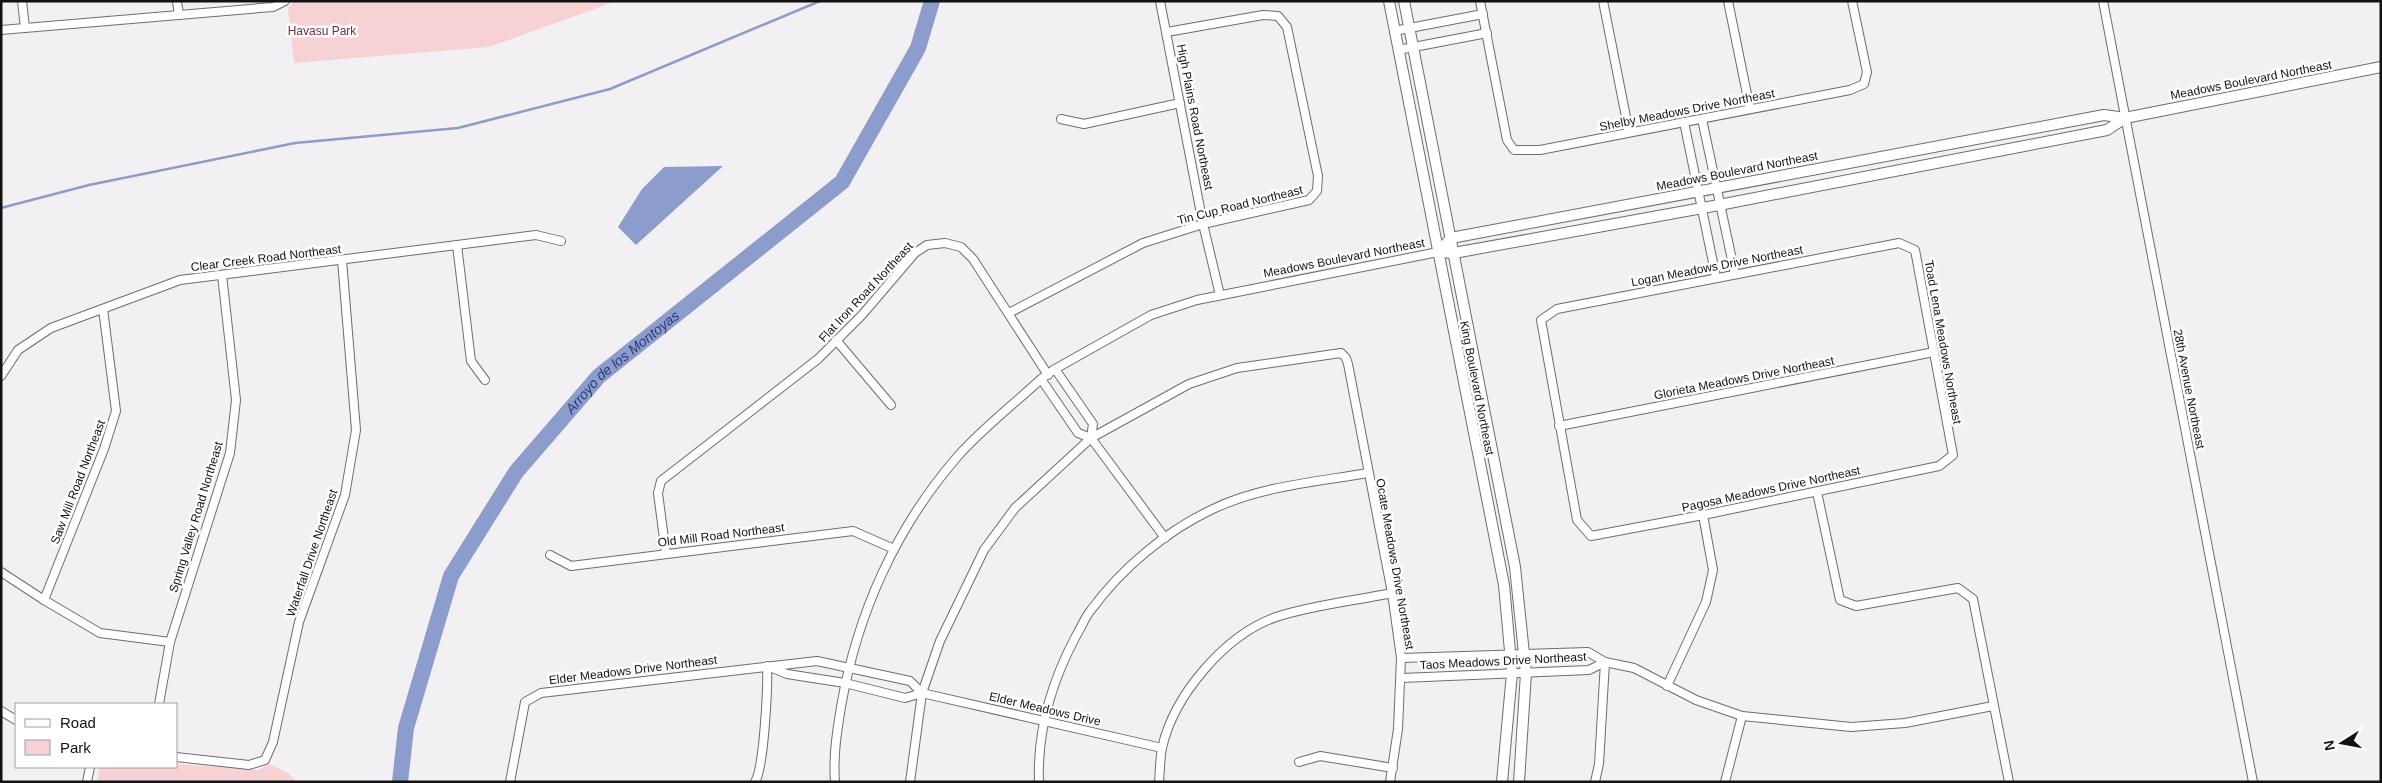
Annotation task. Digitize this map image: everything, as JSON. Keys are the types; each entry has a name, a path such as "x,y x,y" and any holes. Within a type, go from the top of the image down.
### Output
{"street":[{"path":"22,1 25,28"},
{"path":"177,1 179,15"},
{"path":"1,30 273,7 285,1"},
{"name":"High Plains Road Northeast","path":"1160,1 1203,224 1220,295"},
{"name":"King Boulevard Northeast","path":"1389,1 1504,585 1512,673 1506,761 1502,782"},
{"name":"King Boulevard Northeast","path":"1404,1 1515,568 1526,673 1519,782"},
{"path":"1398,50 1486,33 1480,1"},
{"path":"1603,1 1629,132"},
{"path":"1728,1 1750,109"},
{"name":"Shelby Meadows Drive Northeast","path":"1486,33 1507,140 1514,150 1540,150 1850,90 1864,84 1866,72 1852,1"},
{"name":"28th Avenue Northeast","path":"2103,1 2253,782"},
{"path":"1394,31 1483,14"},
{"name":"Tin Cup Road Northeast","path":"1009,313 1143,243 1203,224 1309,200 1317,191 1318,176 1287,26 1278,16 1263,15 1167,32"},
{"name":"Meadows Boulevard Northeast","path":"1438,252 1451,238 2104,115 2125,118 2381,67"},
{"path":"1061,119 1084,124 1180,103"},
{"name":"Meadows Boulevard Northeast","path":"835,782 836,738 845,683 867,607 894,549 925,496 960,454 1055,369 1150,316 1197,300 1438,252 1454,253 1719,205 2106,130 2125,118"},
{"path":"1702,119 1735,274"},
{"path":"1684,122 1700,191 1716,277"},
{"name":"Clear Creek Road Northeast","path":"1,376 18,350 51,328 180,280 536,235 562,241"},
{"name":"Flat Iron Road Northeast","path":"666,554 658,493 661,481 818,359 862,315 915,253 927,245 945,242 961,247 974,259 1009,313 1078,433 1091,438"},
{"name":"Logan Meadows Drive Northeast","path":"1559,426 1541,320 1558,309 1899,243"},
{"name":"Toad Lena Meadows Northeast","path":"1899,243 1915,250 1953,455"},
{"path":"457,245 470,360 485,380"},
{"name":"Waterfall Drive Northeast","path":"178,757 249,766 265,760 273,742 299,622 345,495 356,430 342,260"},
{"name":"Spring Valley Road Northeast","path":"159,703 170,642 230,453 236,400 222,275"},
{"name":"Saw Mill Road Northeast","path":"44,600 104,449 116,411 103,309"},
{"path":"836,340 890,405"},
{"name":"Glorieta Meadows Drive Northeast","path":"1559,426 1934,352"},
{"name":"Ocate Meadows Drive Northeast","path":"1091,438 1197,382 1237,368 1341,353 1346,358 1392,593 1401,658 1402,678 1398,729 1390,782"},
{"path":"910,782 922,693 940,641 984,550 1015,508 1091,438 1093,424 1055,369"},
{"name":"Pagosa Meadows Drive Northeast","path":"1559,426 1577,520 1591,536 1939,466 1953,455"},
{"path":"1091,438 1165,538"},
{"path":"1039,782 1040,748 1055,680 1090,610 1139,558 1165,538 1213,509 1256,493 1368,473"},
{"path":"1817,492 1840,600 1856,606 1958,588 1973,600 2009,782"},
{"path":"1667,686 1706,602 1713,570 1703,515"},
{"name":"Old Mill Road Northeast","path":"550,555 571,566 853,531 894,549"},
{"path":"1,572 100,633 170,642"},
{"path":"1159,782 1162,748 1173,716 1192,685 1216,657 1248,630 1275,618 1300,611 1392,593"},
{"name":"Taos Meadows Drive Northeast","path":"1401,658 1588,652 1605,662 1634,668 1696,700 1742,716 1851,727 1904,723 1993,706"},
{"name":"Elder Meadows Drive Northeast","path":"510,782 526,702 533,696 541,693 767,666 817,661 910,681 922,693 905,698 845,683 787,674 767,666"},
{"path":"1595,782 1599,764 1605,662"},
{"name":"Taos Meadows Drive Northeast","path":"1402,678 1589,670 1605,662"},
{"path":"755,782 761,762 768,685 767,666"},
{"name":"Elder Meadows Drive","path":"922,693 1162,748"},
{"path":"1,710 15,719"},
{"path":"1725,782 1742,716"},
{"path":"1299,762 1320,756 1393,768"},
{"path":"87,782 90,768"}],"green space":[{"name":"Havasu Park","path":"295,1 610,1 611,3 489,47 294,63 288,8"},
{"path":"178,764 259,770 269,764 288,773 297,782 97,782 100,768 178,768"}],"water":[{"path":"723,166 636,245 618,227 642,189 664,167"}],"waterway":[{"path":"1,208 89,185 295,143 458,128 610,89 820,1"},
{"name":"Arroyo de los Montoyas","path":"400,782 406,728 451,576 516,472 599,376 842,182 918,48 932,1"}]}
